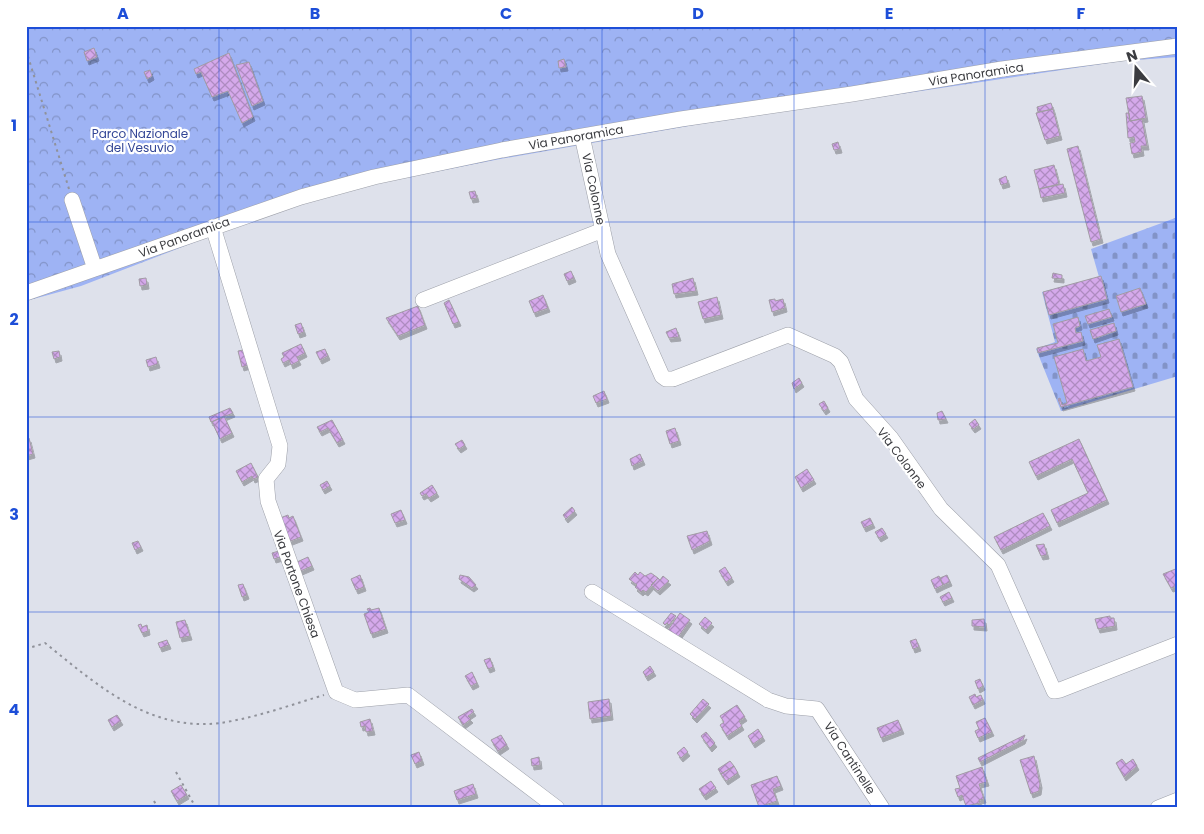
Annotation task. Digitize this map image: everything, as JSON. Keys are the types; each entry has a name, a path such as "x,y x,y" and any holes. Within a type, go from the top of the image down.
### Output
{"street":[{"name":"Via Panoramica","path":"1141,50 1178,35"},
{"name":"Via Panoramica","path":"26,293 300,197 374,177 582,136 1002,69 1178,46"},
{"name":"Via Panoramica","path":"1141,50 1178,52"},
{"name":"Via Colonne","path":"582,136 608,254 622,290 662,376 666,379 673,379 788,335 835,356 841,362 856,399 890,438 941,509 998,565 1054,691 1178,644"},
{"path":"72,200 95,269"},
{"name":"Via Portone Chiesa","path":"213,227 280,446 278,464 266,479 268,501 336,692"},
{"path":"423,300 603,230"},
{"name":"Via Cantinelle","path":"592,592 768,700 786,706 817,709 882,808"},
{"path":"336,692 355,700 408,695 557,808"},
{"path":"1158,808 1178,800"}],"path":[{"path":"26,50 72,200"},
{"path":"26,649 45,642 106,692 150,715 188,724 230,721 336,692"},
{"path":"176,772 196,808"},
{"path":"154,801 158,808"}],"green space":[{"name":"Parco Nazionale del Vesuvio","path":"26,26 1178,26 1178,57 1122,61 694,125 495,160 334,192 268,214 81,286 26,301"},
{"path":"1178,217 1178,376 1061,411 1036,349 1055,342 1042,292 1099,277 1091,249"}],"building":[{"path":"94,48 97,57 87,61 84,52"},
{"path":"229,53 253,117 242,123 228,91 212,97 201,72 196,74 194,69"},
{"path":"564,59 566,67 559,68 558,61"},
{"path":"249,62 263,101 252,106 236,65"},
{"path":"150,70 152,76 147,79 144,72"},
{"path":"1142,96 1146,118 1130,121 1126,98"},
{"path":"1051,103 1053,109 1038,112 1037,107"},
{"path":"1053,109 1060,136 1045,140 1036,113"},
{"path":"1126,113 1129,113 1130,121 1142,119 1147,146 1141,146 1142,152 1132,154 1130,143 1135,142 1134,137 1128,138"},
{"path":"838,142 840,149 834,150 832,144"},
{"path":"1078,146 1101,239 1091,242 1067,149"},
{"path":"1054,165 1059,184 1039,189 1034,170"},
{"path":"1006,176 1008,183 1001,185 999,179"},
{"path":"1063,184 1065,193 1041,198 1039,189"},
{"path":"475,191 477,198 471,199 469,192"},
{"path":"571,271 574,278 567,281 564,274"},
{"path":"1053,273 1062,275 1062,279 1052,278"},
{"path":"1101,276 1107,299 1049,315 1043,292"},
{"path":"146,278 147,285 140,286 139,279"},
{"path":"693,278 696,291 674,294 672,284"},
{"path":"1140,288 1146,304 1121,312 1116,296"},
{"path":"543,295 548,308 534,313 529,301"},
{"path":"717,297 721,315 703,319 698,302"},
{"path":"775,299 775,301 783,299 785,308 772,312 769,300"},
{"path":"449,300 459,322 453,324 444,303"},
{"path":"418,306 425,325 398,336 386,318"},
{"path":"1109,309 1112,317 1088,324 1085,316"},
{"path":"1078,317 1080,326 1075,328 1076,333 1081,332 1083,341 1038,353 1037,348 1058,343 1053,324"},
{"path":"301,323 304,332 298,334 295,325"},
{"path":"1114,323 1116,331 1093,339 1090,330"},
{"path":"676,328 679,337 669,338 666,332"},
{"path":"1119,339 1133,387 1061,407 1058,399 1060,398 1062,405 1067,403 1054,357 1083,349 1086,361 1101,357 1097,345"},
{"path":"301,344 305,353 297,357 299,361 291,365 289,360 283,363 281,359 284,357 282,353"},
{"path":"248,349 252,364 242,367 238,351"},
{"path":"325,349 328,356 320,360 316,352"},
{"path":"59,351 60,357 54,359 52,352"},
{"path":"156,357 158,364 148,367 146,360"},
{"path":"799,378 802,383 794,389 792,383"},
{"path":"604,391 607,399 596,403 593,396"},
{"path":"824,401 828,408 824,411 819,404"},
{"path":"230,408 233,413 211,422 209,417"},
{"path":"942,411 946,419 938,420 937,413"},
{"path":"224,416 232,433 220,439 212,422"},
{"path":"975,419 979,425 973,429 969,424"},
{"path":"332,420 343,440 337,443 328,428 320,432 317,427"},
{"path":"675,428 679,441 670,444 666,431"},
{"path":"29,438 33,454 26,456 26,439"},
{"path":"1079,439 1107,500 1057,523 1051,510 1088,493 1072,459 1036,476 1029,462"},
{"path":"462,440 465,445 459,449 455,444"},
{"path":"640,454 643,461 632,466 630,459"},
{"path":"251,463 258,477 253,479 252,476 242,482 236,471"},
{"path":"807,469 814,480 801,488 795,477"},
{"path":"327,481 330,486 323,490 320,485"},
{"path":"432,485 437,493 429,498 426,494 422,496 420,493"},
{"path":"572,507 575,511 566,519 563,515"},
{"path":"401,510 405,520 395,523 391,514"},
{"path":"1043,513 1050,526 1001,550 994,537"},
{"path":"288,515 289,518 293,516 301,537 288,542 280,518"},
{"path":"870,518 873,524 864,528 861,522"},
{"path":"882,528 886,534 879,538 875,532"},
{"path":"707,531 710,541 692,550 687,536"},
{"path":"138,541 141,547 135,550 132,543"},
{"path":"1044,544 1047,555 1041,556 1036,545"},
{"path":"279,551 281,557 274,559 272,553"},
{"path":"308,557 312,566 298,572 297,562"},
{"path":"725,567 732,578 726,582 719,571"},
{"path":"1178,568 1178,586 1171,588 1163,574"},
{"path":"635,572 638,575 640,572 645,576 651,573 658,578 646,592 643,590 641,592 635,587 637,585 629,579"},
{"path":"360,575 364,587 356,590 351,579"},
{"path":"460,575 469,577 476,585 472,588 459,579"},
{"path":"947,575 950,582 943,585 940,578"},
{"path":"663,576 669,581 658,591 651,585"},
{"path":"939,576 943,585 935,589 931,580"},
{"path":"243,584 247,595 242,597 238,585"},
{"path":"949,592 952,598 943,602 940,597"},
{"path":"370,608 371,610 379,608 386,629 371,634 364,614 369,612 367,609"},
{"path":"671,613 676,616 669,625 667,623 665,625 663,623"},
{"path":"680,613 690,620 678,637 668,630"},
{"path":"1110,616 1110,618 1114,618 1115,626 1098,629 1095,619"},
{"path":"705,617 712,623 706,630 699,624"},
{"path":"984,619 985,627 972,626 972,620"},
{"path":"185,620 190,636 180,638 176,622"},
{"path":"141,624 142,627 147,625 148,631 142,633 138,625"},
{"path":"916,639 919,647 913,649 910,641"},
{"path":"167,640 169,645 160,648 158,643"},
{"path":"490,658 493,667 488,669 484,660"},
{"path":"650,666 654,672 646,677 643,672"},
{"path":"472,672 477,683 471,686 465,676"},
{"path":"980,679 983,686 978,689 975,681"},
{"path":"975,694 976,697 981,695 983,700 973,705 969,697"},
{"path":"609,699 611,716 590,719 588,702"},
{"path":"703,699 709,704 695,719 690,714"},
{"path":"737,705 745,717 739,721 742,726 727,736 720,725 724,722 720,716"},
{"path":"472,709 474,712 468,716 471,719 463,725 458,717"},
{"path":"117,715 121,721 112,727 108,720"},
{"path":"985,718 992,732 978,738 975,731 979,729 976,722"},
{"path":"370,719 373,731 366,732 365,726 361,727 360,722"},
{"path":"898,720 902,730 881,738 877,728"},
{"path":"758,729 763,737 753,744 748,736"},
{"path":"706,732 715,743 710,748 701,736"},
{"path":"501,735 507,745 498,751 491,740"},
{"path":"1025,735 1023,740 980,762 978,758"},
{"path":"684,747 688,752 681,758 677,753"},
{"path":"419,752 422,761 415,764 411,755"},
{"path":"1034,756 1040,784 1039,791 1031,794 1020,760"},
{"path":"539,757 540,765 532,766 531,759"},
{"path":"1122,759 1126,764 1133,759 1137,766 1124,777 1116,763"},
{"path":"730,761 734,766 721,774 718,769"},
{"path":"734,766 738,773 726,781 721,774"},
{"path":"982,767 987,782 979,784 984,799 979,800 980,803 966,806 962,795 958,797 955,789 960,788 956,776"},
{"path":"777,776 781,786 773,789 777,801 759,807 751,785"},
{"path":"711,781 716,788 704,796 699,789"},
{"path":"473,784 476,794 457,800 454,791"},
{"path":"181,785 187,795 177,801 171,791"}]}
